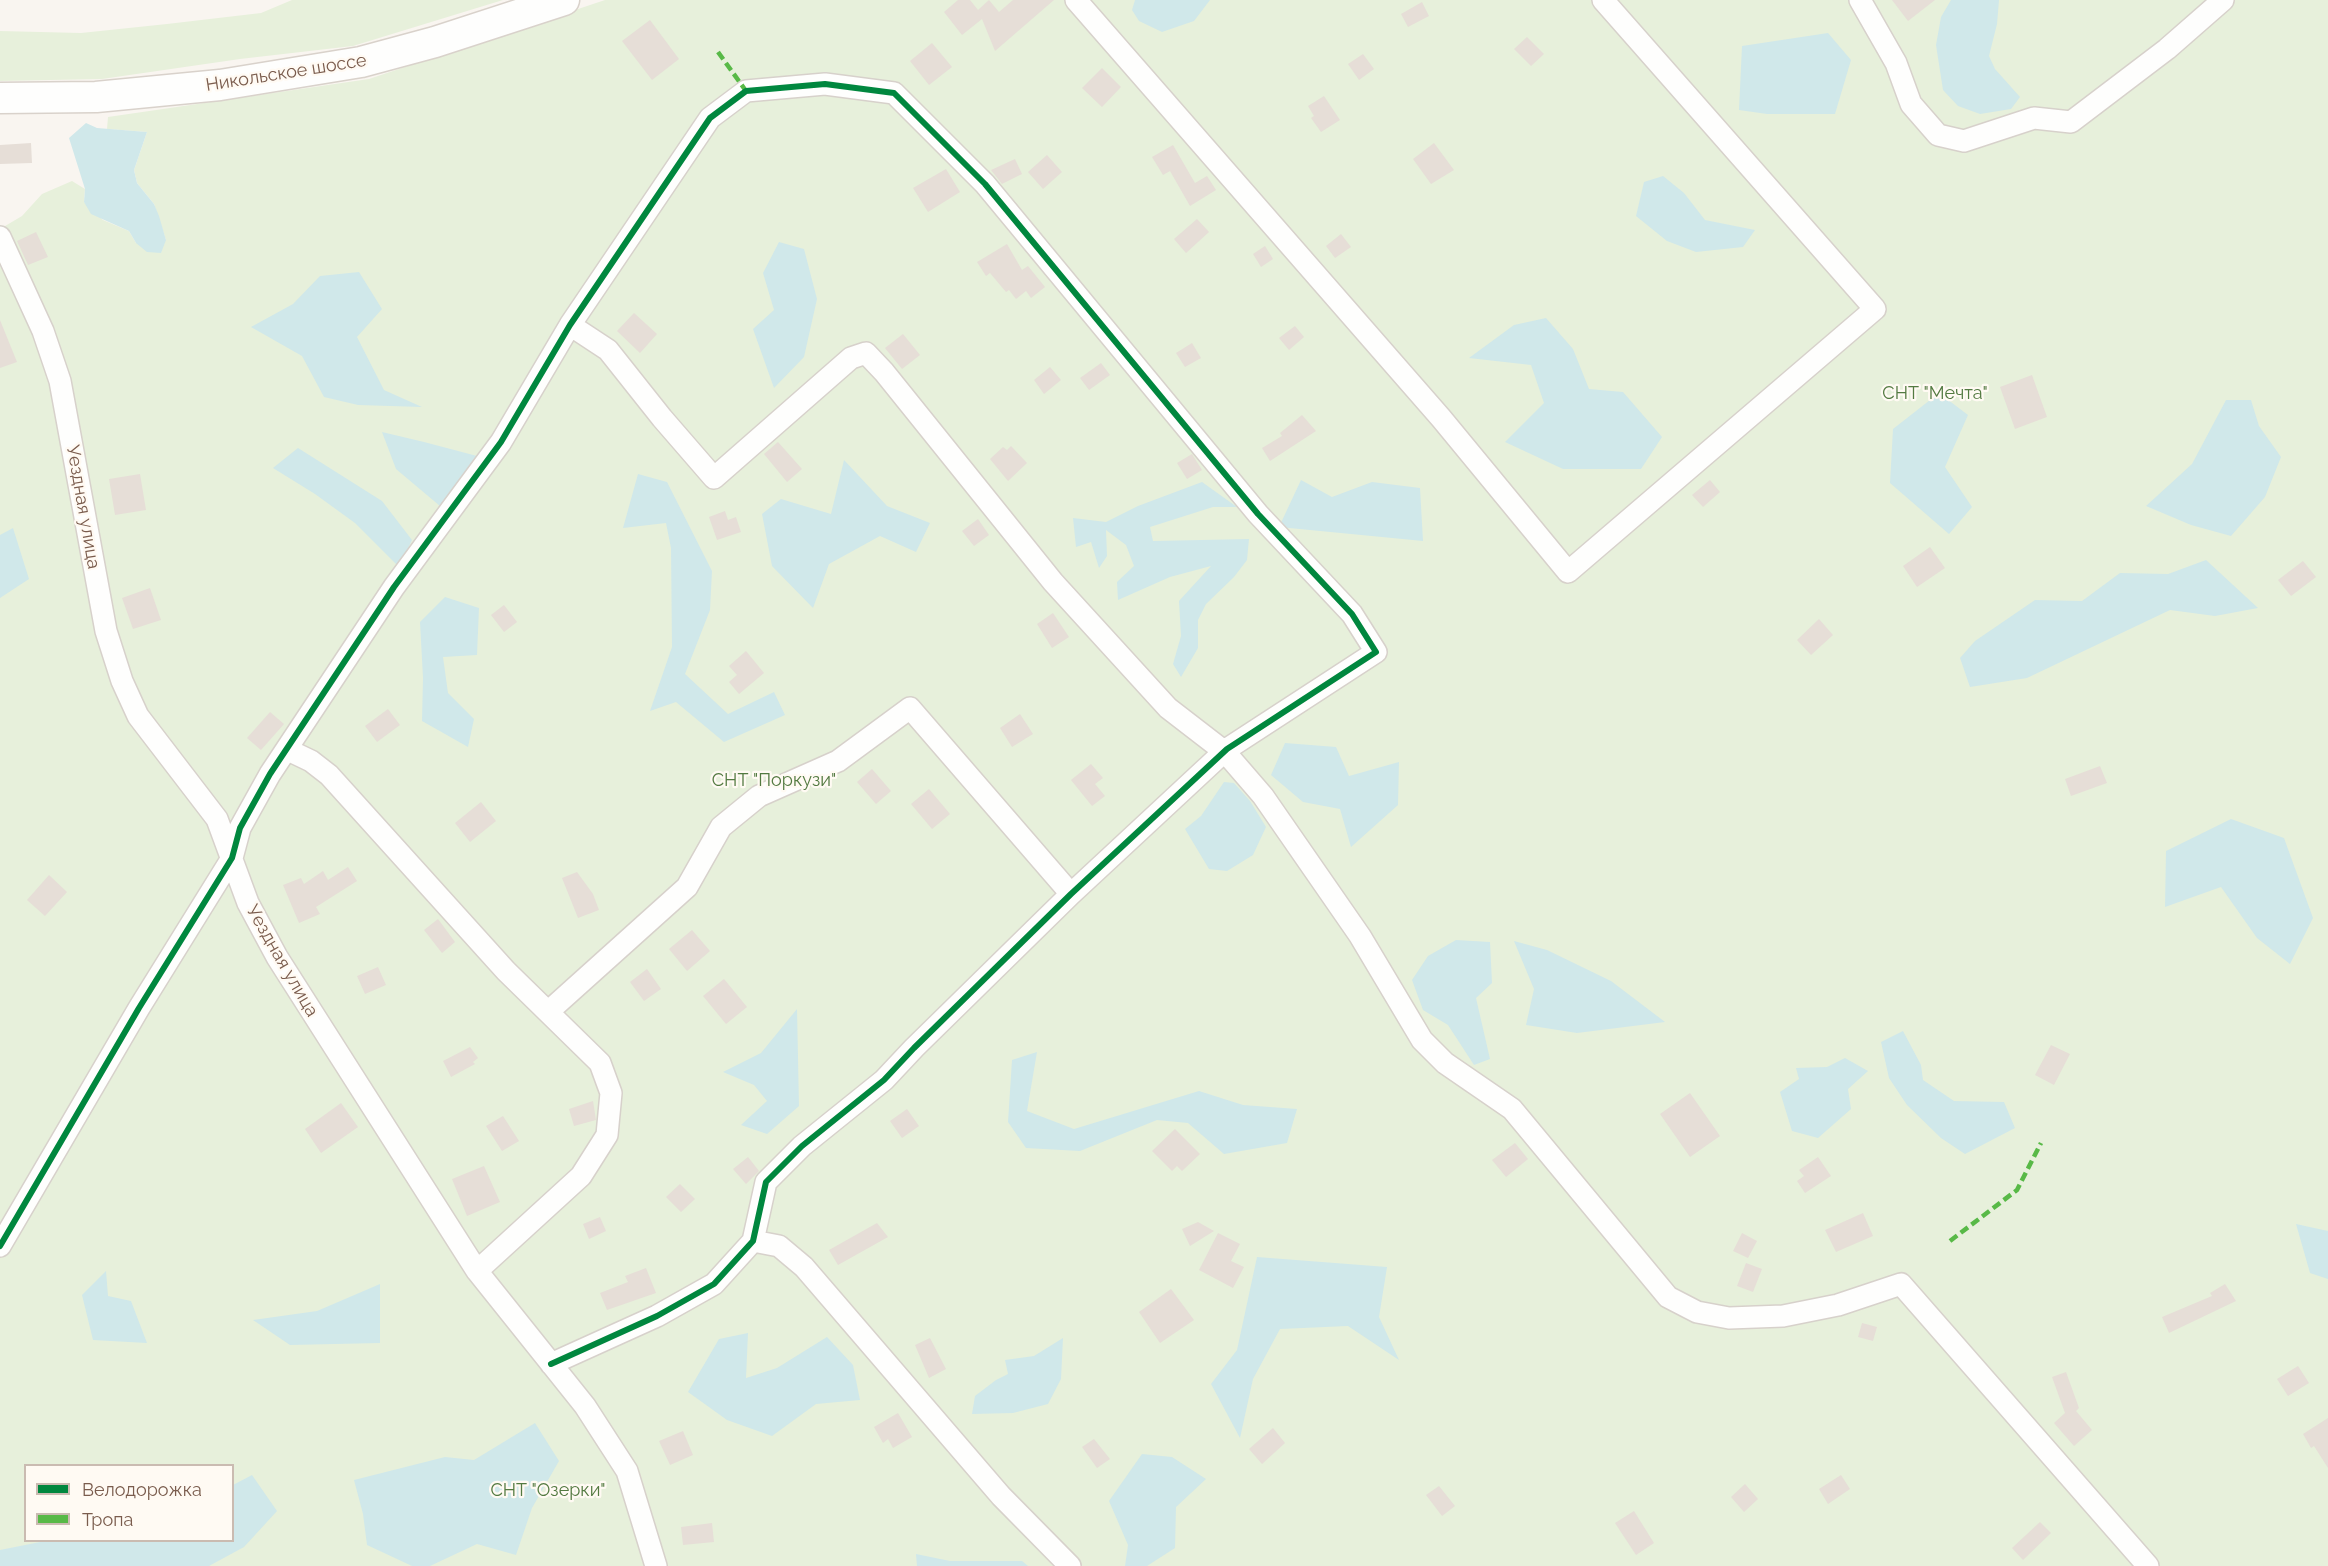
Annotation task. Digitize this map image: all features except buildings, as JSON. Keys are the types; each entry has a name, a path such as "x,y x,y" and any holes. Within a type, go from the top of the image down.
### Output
{"main road":[{"name":"Никольское шоссе","path":"0,98 96,97 220,85 361,62 435,42 564,0"}],"street":[{"path":"1076,0 1442,418 1568,572 1875,309 1603,0"},
{"path":"1860,0 1896,63 1911,104 1938,135 1964,141 2034,118 2071,122 2167,49 2223,0"},
{"path":"0,1246 140,1008 232,858 240,828 270,774 394,587 501,442 570,325 710,118 746,91 825,84 894,93 985,184 1257,514 1352,614 1376,652 1225,752 1071,894 914,1047 884,1080 802,1146 766,1182 753,1241 714,1284 657,1316 550,1364"},
{"name":"Уездная улица","path":"0,237 43,331 60,381 106,631 122,681 138,716 217,819 248,903 277,957 477,1271 585,1406 627,1471 656,1566"},
{"path":"570,325 608,350 714,478 851,358 866,353 884,372 1053,582 1168,708 1225,752 1263,796 1360,936 1422,1040 1445,1063 1512,1109 1668,1297 1697,1312 1729,1318 1783,1316 1838,1305 1901,1284 2136,1561"},
{"path":"549,1011 687,887 721,827 759,796 838,761 910,708 1071,894"},
{"path":"288,750 311,761 329,775 506,971 600,1063 611,1093 607,1135 580,1176 477,1271"},
{"path":"753,1241 779,1246 804,1267 1001,1496 1070,1566"}],"green space":[{"path":"292,0 503,0 353,46 240,59 102,79 0,81 0,31 81,33 167,24 261,13"},
{"name":"СНТ \"Поркузи\"","path":"605,0 2328,0 2328,1566 0,1566 0,229 22,216 42,194 72,181 85,189 84,202 103,220 129,231 136,243 166,240 154,204 137,183 134,170 147,132 107,129 108,117 369,79"}],"water":[{"path":"1135,0 1210,0 1194,21 1162,32 1139,21 1132,10"},
{"path":"1951,0 1999,0 1997,24 1989,56 1995,69 2020,97 2011,109 1980,114 1958,106 1943,90 1936,45 1941,17"},
{"path":"1828,33 1851,60 1835,114 1767,114 1739,110 1742,46"},
{"path":"86,123 97,128 147,132 134,170 137,183 154,204 159,216 166,240 161,253 147,252 136,243 129,231 91,214 84,202 85,189 69,138"},
{"path":"1663,176 1684,193 1705,220 1755,230 1743,247 1696,252 1667,241 1636,216 1644,182"},
{"path":"779,242 804,249 817,299 804,357 774,388 753,329 774,310 763,273"},
{"path":"359,272 382,309 357,337 384,390 422,407 358,405 324,397 302,356 251,327 293,304 320,276"},
{"path":"1546,318 1573,349 1589,389 1623,392 1662,437 1641,469 1563,469 1505,442 1544,403 1531,365 1469,358 1514,325"},
{"path":"1939,393 1968,415 1945,467 1972,507 1949,534 1890,483 1893,429"},
{"path":"2226,400 2251,400 2259,426 2281,457 2265,497 2231,536 2191,525 2146,506 2192,464"},
{"path":"382,432 477,456 440,506 396,469"},
{"path":"298,448 382,501 412,540 399,567 355,523 315,494 273,468"},
{"path":"844,460 887,506 930,523 916,552 880,536 829,564 813,608 772,566 762,514 781,499 831,514"},
{"path":"638,474 667,482 712,571 710,610 685,674 728,714 774,692 785,715 724,742 676,702 650,711 672,647 671,548 666,523 623,528"},
{"path":"1301,480 1332,497 1372,482 1420,488 1423,541 1279,527"},
{"path":"1202,482 1237,507 1213,507 1150,527 1153,541 1249,539 1247,560 1234,577 1206,604 1198,620 1198,648 1181,677 1173,664 1181,636 1179,601 1211,566 1170,577 1118,600 1117,582 1134,566 1126,545 1106,530 1107,556 1099,568 1091,542 1076,547 1073,518 1106,522 1138,506"},
{"path":"13,528 29,579 0,598 0,535"},
{"path":"2206,560 2258,608 2215,616 2170,610 2027,678 1970,687 1960,658 1975,641 2035,600 2082,601 2120,573 2168,574"},
{"path":"445,597 479,608 477,655 443,657 448,693 474,719 468,747 422,721 423,678 420,622"},
{"path":"1285,743 1336,747 1349,776 1399,762 1398,805 1351,847 1340,809 1303,802 1271,775"},
{"path":"1224,782 1234,783 1250,801 1266,827 1253,855 1227,871 1209,869 1185,829 1201,816"},
{"path":"2231,819 2284,838 2313,918 2290,964 2257,938 2221,887 2165,907 2166,851"},
{"path":"1456,940 1490,942 1492,983 1476,998 1490,1059 1474,1065 1448,1025 1423,1010 1412,980 1428,956"},
{"path":"1514,941 1547,950 1611,981 1665,1022 1577,1033 1526,1025 1534,989"},
{"path":"797,1009 799,1106 767,1134 741,1125 767,1101 754,1085 723,1072 761,1053"},
{"path":"1903,1031 1921,1065 1923,1080 1954,1101 2004,1102 2015,1128 1965,1154 1941,1138 1907,1105 1889,1078 1881,1042"},
{"path":"1037,1052 1027,1111 1074,1129 1199,1091 1243,1105 1297,1109 1287,1143 1224,1154 1188,1123 1157,1120 1080,1151 1026,1148 1008,1122 1012,1060"},
{"path":"1845,1058 1868,1071 1848,1089 1851,1109 1818,1138 1792,1131 1780,1092 1799,1079 1796,1068 1827,1067"},
{"path":"2296,1224 2328,1231 2328,1279 2310,1273"},
{"path":"1257,1257 1387,1267 1379,1317 1399,1360 1348,1326 1280,1329 1253,1379 1240,1438 1211,1384 1237,1350"},
{"path":"106,1271 108,1296 131,1301 147,1343 93,1340 82,1295"},
{"path":"380,1284 380,1343 290,1345 253,1320 317,1311"},
{"path":"748,1333 746,1378 777,1368 827,1337 853,1365 860,1400 816,1404 772,1436 727,1420 688,1392 719,1339"},
{"path":"1063,1338 1061,1379 1048,1404 1013,1413 972,1414 975,1396 1008,1374 1005,1360 1034,1356"},
{"path":"535,1423 559,1461 532,1508 516,1555 477,1544 430,1566 412,1566 367,1545 363,1514 354,1480 445,1457 474,1460"},
{"path":"1142,1454 1172,1457 1206,1479 1176,1507 1175,1548 1147,1566 1125,1566 1128,1545 1109,1501"},
{"path":"252,1475 277,1511 244,1547 209,1566 0,1566 0,1550 40,1542 234,1542 234,1484"},
{"path":"916,1554 950,1561 1022,1561 1028,1566 917,1566"}],"marked path":[{"path":"718,52 746,91"},
{"path":"1950,1241 2017,1190 2041,1143"}],"cycle path":[{"path":"0,1246 139,1008 232,858 240,828 270,774 394,587 501,442 570,325 710,118 746,91 825,84 894,93 985,184 1258,514 1352,614 1376,652 1227,749 1071,894 884,1080 802,1146 766,1182 753,1241 714,1284 657,1316 551,1364"}],"park label":[{"name":"СНТ \"Мечта\"","path":"1935,394"},
{"name":"СНТ \"Озерки\"","path":"548,1491"}]}
